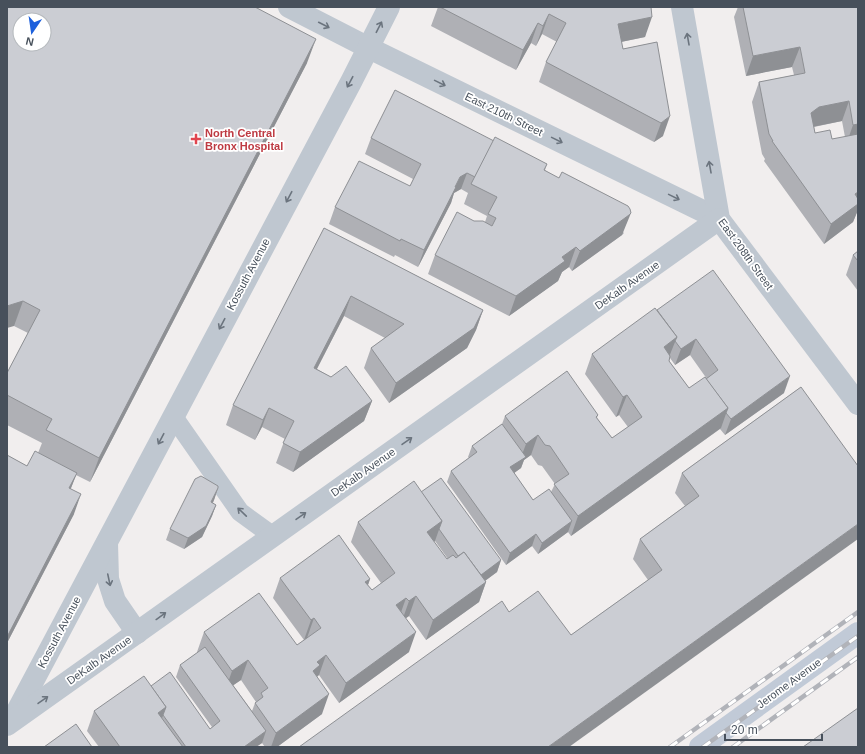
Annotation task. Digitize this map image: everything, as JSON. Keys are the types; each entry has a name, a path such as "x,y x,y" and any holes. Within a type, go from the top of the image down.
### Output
{"main road":[{"name":"Jerome Avenue","path":"700,747 858,633"}],"street":[{"name":"East 210th Street","path":"289,7 369,48 719,219"},
{"name":"Kossuth Avenue","path":"9,724 369,48 389,7"},
{"name":"East 208th Street","path":"682,7 719,219 858,404"},
{"name":"DeKalb Avenue","path":"9,724 719,219"},
{"name":"Kossuth Avenue","path":"107,542 108,579 115,600 137,633"}],"lane":[{"path":"173,416 240,512 273,536"}],"building":[{"path":"7,7 255,7 316,39 99,458 46,430 52,419 7,395 7,373 40,310 23,301 7,306"},
{"path":"440,7 651,7 652,17 618,24 623,49 657,42 670,116 661,123 546,62 566,23 549,14 543,26 538,23 523,50"},
{"path":"743,7 858,7 858,124 853,125 849,101 819,107 811,113 815,133 830,130 832,139 858,134 858,192 855,194 858,199 858,204 831,224 772,141 769,134 759,82 805,73 800,47 753,56"},
{"path":"395,90 494,141 475,177 467,173 460,177 424,250 401,239 400,241 335,207 359,161 410,186 421,164 371,138"},
{"path":"495,137 547,164 544,170 559,178 562,172 628,206 631,213 580,251 576,247 562,257 565,261 516,296 435,255 457,212 474,221 483,221 492,226 496,218 488,214 497,197 471,184"},
{"path":"324,228 483,310 474,328 396,383 371,348 404,324 351,296 314,368 331,377 346,366 372,401 300,452 283,443 294,421 269,408 263,420 233,405"},
{"path":"858,251 858,261 853,255"},
{"path":"713,270 790,376 731,419 726,413 728,408 706,379 718,370 696,339 681,349 675,341 677,337 657,310"},
{"path":"655,308 677,337 664,347 670,356 669,361 689,388 705,377 728,408 578,516 554,484 569,474 550,446 545,445 538,435 526,444 505,416 567,371 598,415 596,417 612,438 642,417 627,395 623,397 592,354"},
{"path":"801,387 858,466 858,524 548,747 299,747 502,601 509,612 538,591 571,635 662,570 640,539 699,496 682,473"},
{"path":"502,424 526,457 510,467 533,500 549,489 572,521 542,543 536,534 510,553 451,471 477,452 472,446"},
{"path":"35,451 77,473 69,488 81,494 7,637 7,455 27,466"},
{"path":"201,476 218,486 211,502 216,505 206,526 188,538 170,529 195,479"},
{"path":"441,478 501,560 481,575 464,552 458,556 439,529 442,521 421,492"},
{"path":"414,481 442,521 427,532 447,559 453,555 456,558 464,552 486,582 433,620 416,596 409,601 406,598 396,605 416,632 346,683 326,655 317,662 320,665 313,671 329,694 276,733 255,703 263,697 261,693 268,688 248,660 232,671 204,632 259,593 297,645 321,628 314,618 311,620 280,578 339,535 370,579 365,582 372,590 395,573 358,522"},
{"path":"205,647 266,731 244,747 186,747 163,715 166,707 151,686 170,672 210,729 220,721 180,665"},
{"path":"144,676 166,707 158,713 183,747 120,747 94,711"},
{"path":"858,708 858,747 803,747"},
{"path":"76,724 92,747 44,747"}],"railway":[{"path":"670,747 858,612"},
{"path":"703,747 858,636"},
{"path":"733,747 858,657"}],"place":[{"name":"North Central Bronx Hospital","path":"196,139"}]}
